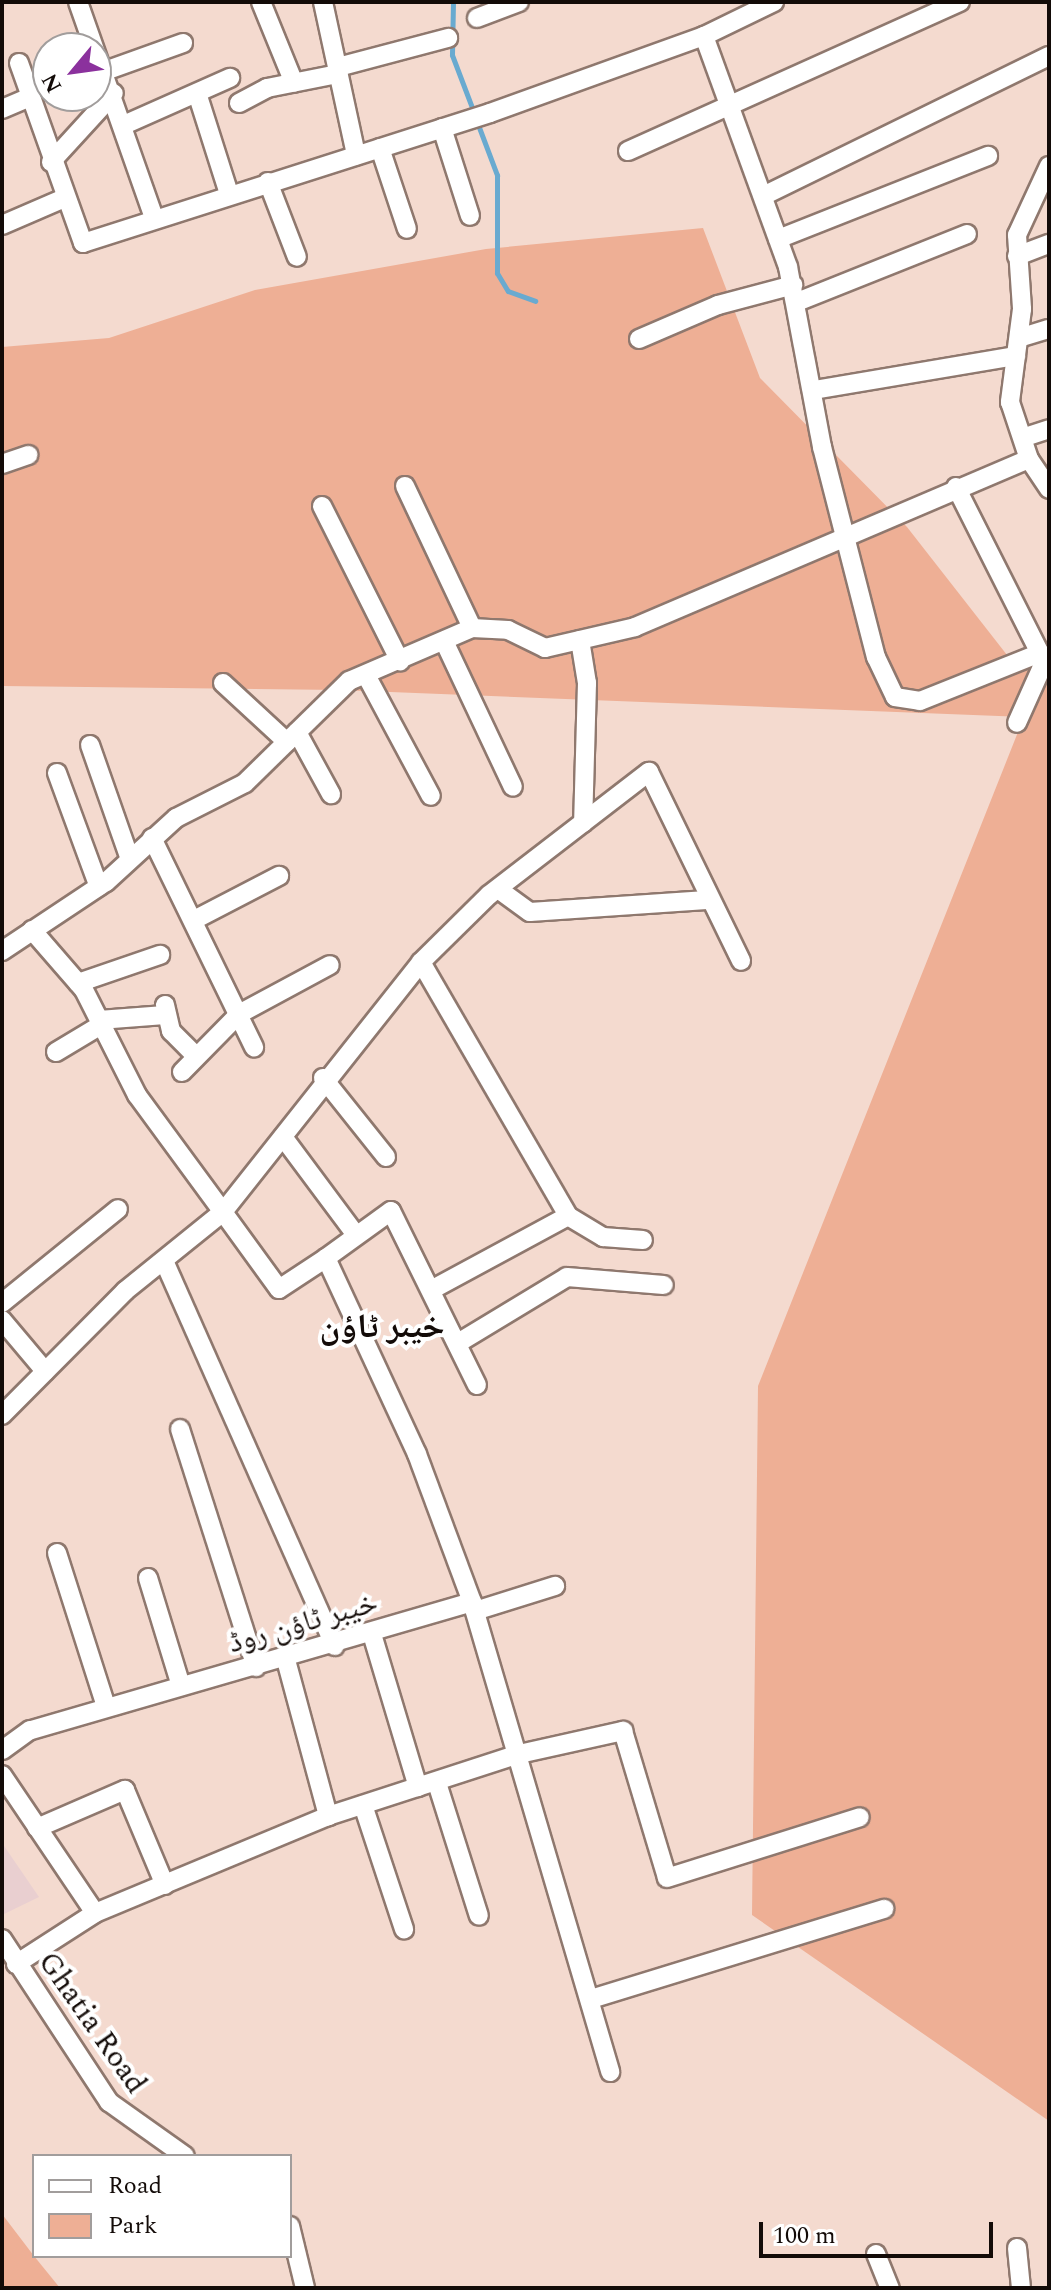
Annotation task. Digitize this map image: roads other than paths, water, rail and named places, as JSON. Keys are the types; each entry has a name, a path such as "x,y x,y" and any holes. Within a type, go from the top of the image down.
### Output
{"street":[{"path":"261,2 294,83"},
{"path":"323,2 356,155"},
{"path":"477,18 519,2"},
{"path":"19,63 62,199 83,243 490,113 704,36 774,2"},
{"path":"628,151 730,108 960,2"},
{"path":"83,4 92,32"},
{"path":"704,36 763,196 795,294 876,657 903,703 1040,653"},
{"path":"239,103 294,83 448,38"},
{"path":"112,68 183,43"},
{"path":"763,196 1049,56"},
{"path":"126,124 230,78"},
{"path":"112,88 154,218"},
{"path":"51,162 114,93"},
{"path":"197,93 229,194"},
{"path":"2,109 30,97"},
{"path":"442,128 470,216"},
{"path":"380,148 407,229"},
{"path":"778,239 988,156"},
{"path":"1049,166 1017,235 1018,347 1010,402 1025,437 1029,459 1049,489"},
{"path":"268,182 297,257"},
{"path":"2,225 62,199"},
{"path":"639,339 718,305 795,294 967,234"},
{"path":"1017,256 1049,244"},
{"path":"814,390 1018,347 1049,329"},
{"path":"1025,437 1049,429"},
{"path":"2,464 28,455"},
{"path":"2,951 99,887 152,838 245,783 349,681 472,628 508,630 545,648 635,627 956,487 1029,459"},
{"path":"405,486 472,628"},
{"path":"956,487 1040,653 1042,667 1017,723"},
{"path":"322,506 400,661"},
{"path":"580,640 587,683 583,823"},
{"path":"444,641 513,787"},
{"path":"366,675 431,796"},
{"path":"223,683 292,737 331,794"},
{"path":"90,745 130,859"},
{"path":"2,1415 125,1291 165,1263 223,1212 283,1137 323,1078 421,962 498,889 649,772 664,792 707,900 741,961"},
{"path":"57,773 99,887"},
{"path":"152,838 254,1047"},
{"path":"194,920 279,876"},
{"path":"498,889 530,912 707,900"},
{"path":"32,930 78,983 137,1095 279,1289 391,1211 433,1289 477,1385"},
{"path":"78,983 160,955"},
{"path":"421,962 568,1216 603,1237 643,1240"},
{"path":"182,1072 194,1054 239,1014 330,965"},
{"path":"56,1052 100,1023 165,1010 194,1054"},
{"path":"323,1078 386,1157"},
{"path":"283,1137 356,1235"},
{"path":"2,1303 118,1209"},
{"path":"433,1289 568,1216"},
{"path":"326,1258 417,1454 473,1607 519,1754 610,2072"},
{"path":"165,1263 335,1646"},
{"path":"458,1343 567,1277 664,1285"},
{"path":"2,1320 45,1371"},
{"path":"180,1429 256,1667"},
{"path":"57,1553 106,1707"},
{"path":"148,1578 181,1686"},
{"name":"خیبر ٹاؤن روڈ","path":"2,1750 30,1730 106,1707 555,1586"},
{"path":"372,1634 418,1787"},
{"path":"286,1660 328,1816"},
{"path":"16,1964 95,1913 328,1816 519,1754 623,1731 667,1878 860,1817"},
{"path":"2,1775 95,1913"},
{"path":"437,1783 479,1916"},
{"path":"37,1828 125,1790 165,1885"},
{"path":"363,1805 404,1929"},
{"path":"591,1999 884,1909"},
{"name":"Ghatia Road","path":"2,1939 109,2102 182,2154"},
{"path":"292,2234 305,2288"},
{"path":"1017,2248 1021,2288"},
{"path":"876,2254 890,2288"}],"waterway":[{"path":"453,2 452,55 474,113"},
{"path":"477,122 497,175 497,273 508,291 535,301"}],"district":[{"name":"خیبر ٹاؤن","path":"382,1328"}]}
